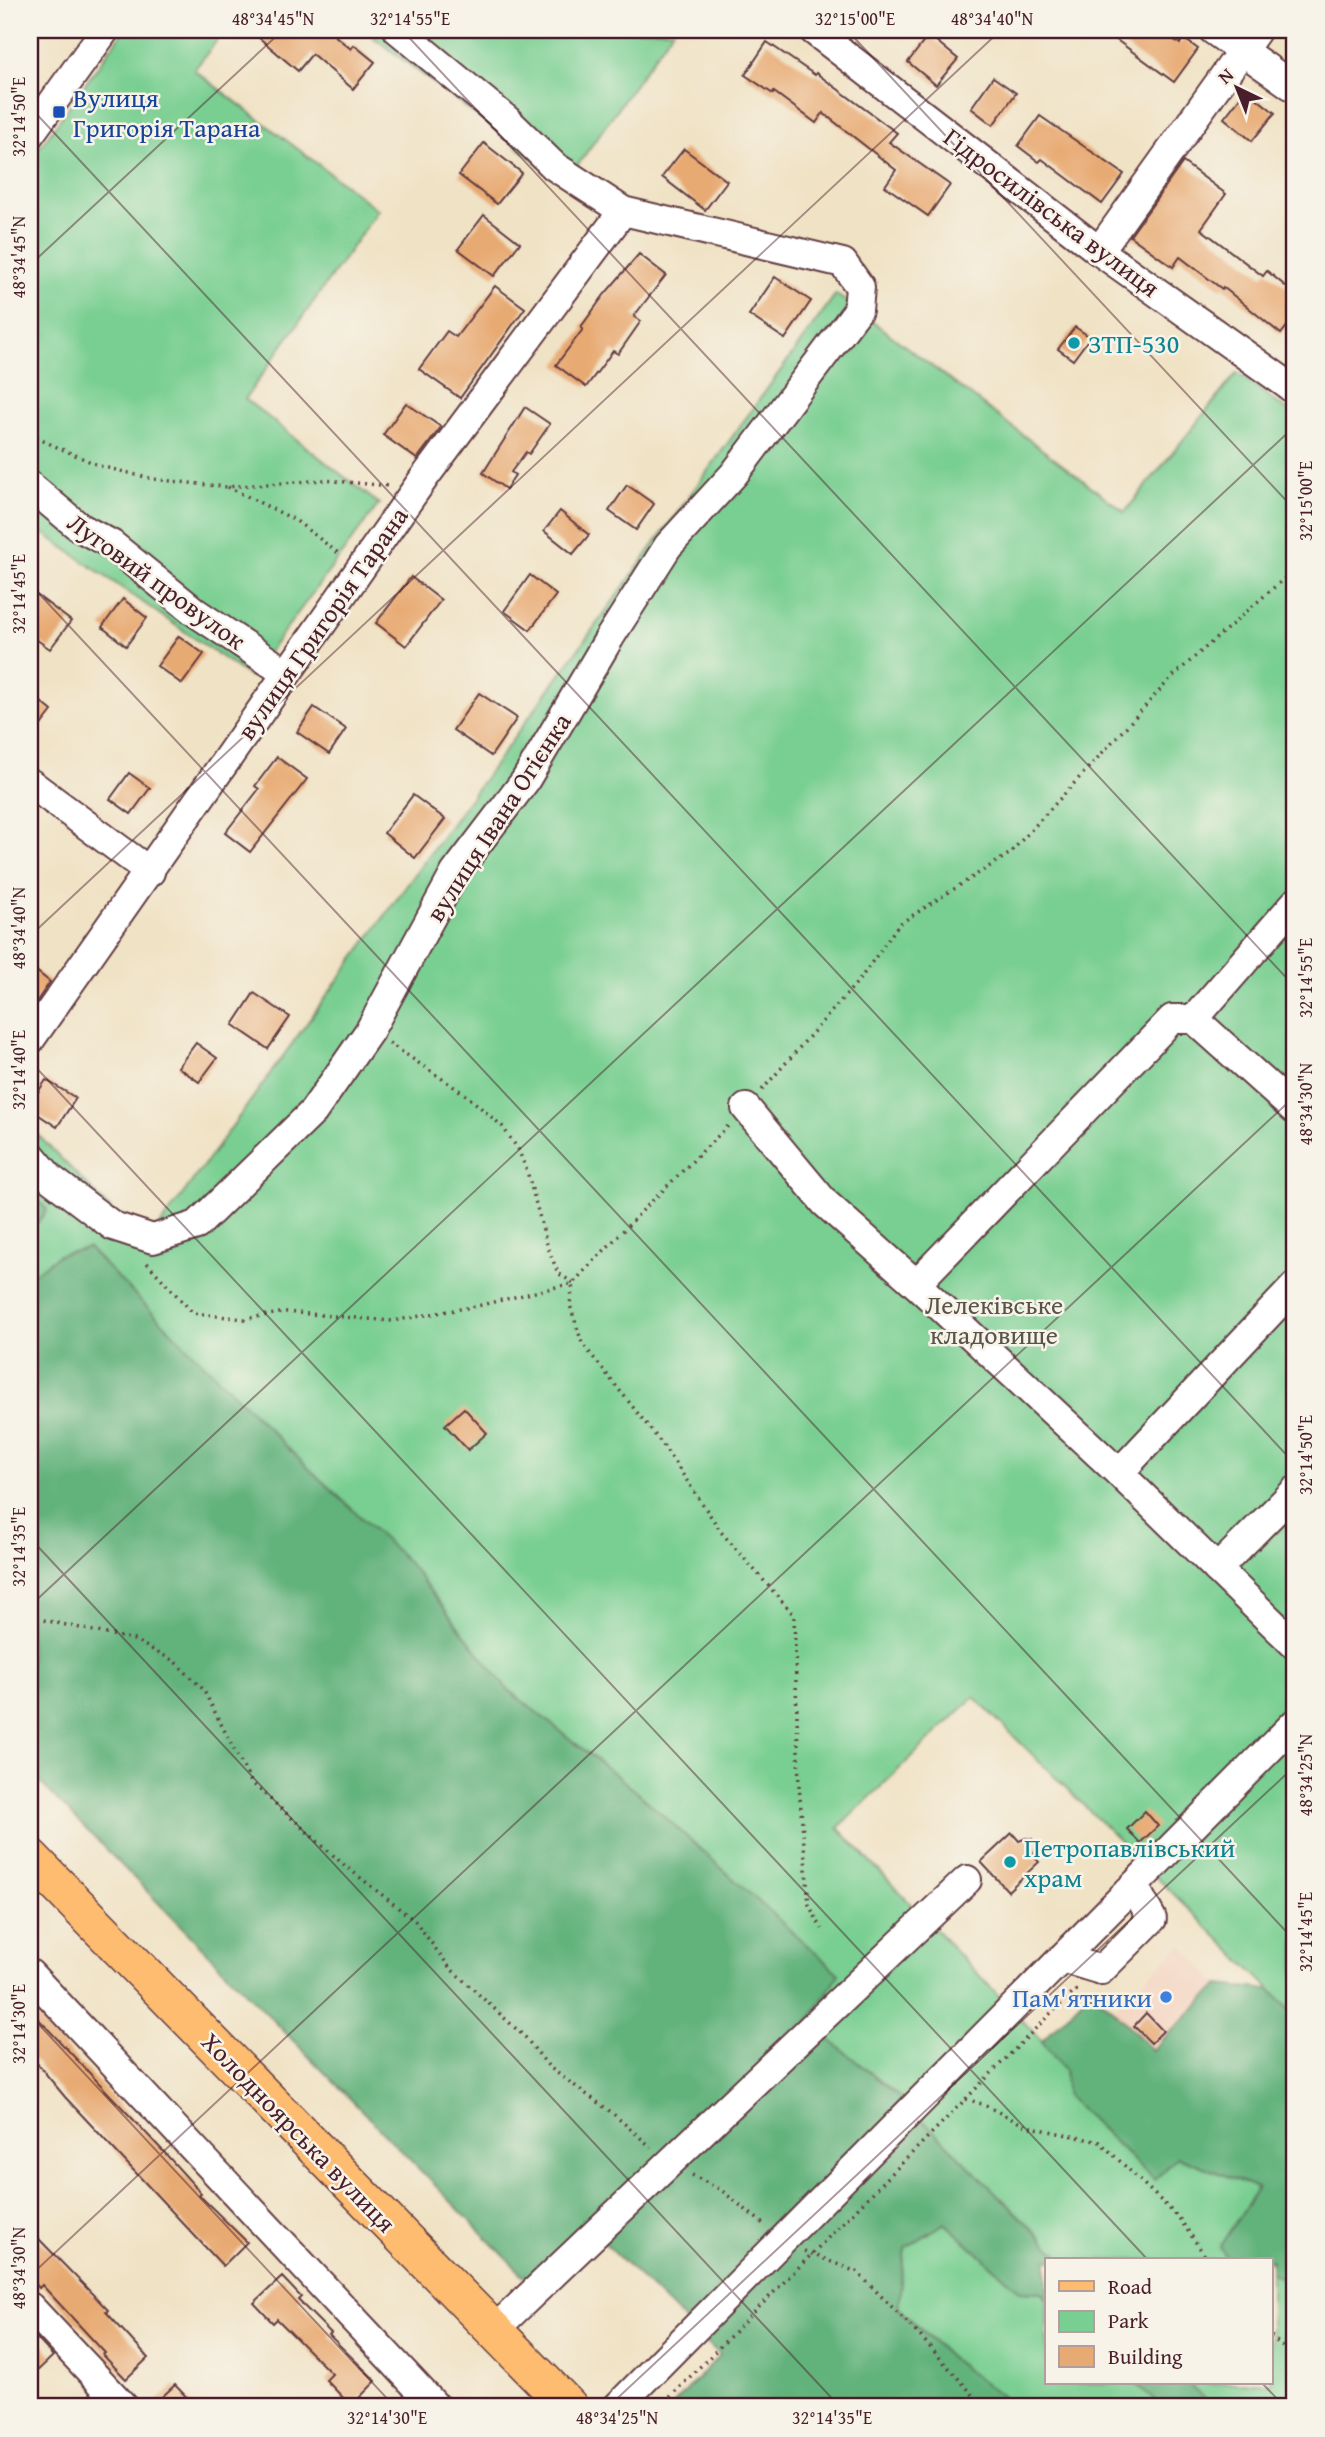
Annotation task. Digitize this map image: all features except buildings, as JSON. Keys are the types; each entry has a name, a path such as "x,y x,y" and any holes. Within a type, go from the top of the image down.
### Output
{"main road":[{"name":"Холодноярська вулиця","path":"30,1857 569,2407"}],"street":[{"path":"398,30 506,118 554,166 623,211"},
{"name":"Гідросилівська вулиця","path":"813,30 1099,251 1295,390"},
{"path":"1213,30 1249,40 1295,88"},
{"path":"30,134 97,34"},
{"path":"1099,251 1249,40"},
{"name":"вулиця Івана Огієнка","path":"30,1154 51,1179 113,1226 153,1239 197,1225 313,1112 370,1030 455,873 525,781 668,546 734,474 859,310 860,287 843,263 623,211"},
{"name":"вулиця Григорія Тарана","path":"30,1040 424,478 623,211"},
{"name":"Луговий провулок","path":"30,486 79,527 111,544 195,612 286,673"},
{"path":"30,783 150,872"},
{"path":"1194,1019 1295,903"},
{"path":"916,1284 1172,1019 1194,1019 1295,1110"},
{"path":"746,1108 825,1203 1119,1473 1295,1645"},
{"path":"1119,1473 1295,1286"},
{"path":"1217,1569 1295,1491"},
{"path":"617,2407 1295,1723"},
{"path":"493,2331 967,1880"},
{"path":"1062,1958 1101,1970 1152,1919 1134,1886"},
{"path":"30,1974 436,2407"},
{"path":"30,2307 124,2407"}],"path":[{"path":"30,435 100,466 153,479 226,486 324,480 391,486 424,478"},
{"path":"226,486 295,520 359,569"},
{"path":"146,1262 193,1312 244,1319 286,1312 392,1321 477,1306 573,1283 558,1273 548,1248 527,1171 518,1149 502,1126 466,1095 370,1030"},
{"path":"30,1617 134,1640 174,1661 202,1689 251,1782 343,1864 415,1921 450,1968 525,2037 549,2067 611,2112 669,2164 722,2190 782,2240 857,2272 912,2327 984,2407"},
{"path":"660,2407 1050,2014 1101,1970"},
{"path":"931,2088 982,2104 1026,2126 1100,2141 1180,2218 1207,2258"},
{"path":"1272,2337 1295,2359"}],"shaded area":[{"name":"Пам'ятники","path":"1181,1945 1219,1985 1151,2050 1113,2010"}],"green space":[{"path":"124,30 225,30 194,70 378,210 245,399 379,504 250,677 30,524 30,161"},
{"path":"364,30 673,30 565,183"},
{"name":"Лелеківське кладовище","path":"836,294 1125,512 1237,373 1295,416 1295,2016 974,1697 838,1828 1042,2041 1064,2070 1067,2096 1154,2180 1178,2157 1258,2188 1220,2246 1227,2258 1062,2258 895,2093 807,2022 838,1974 637,1792 507,1689 406,1560 305,1465 59,1255 30,1276 30,1232 47,1210 30,1191 30,1127 146,1245"},
{"path":"30,1191 47,1210 30,1232"},
{"path":"88,1248 305,1465 406,1560 507,1689 637,1792 839,1974 808,2022 895,2093 1062,2258 1045,2258 1045,2296 1040,2292 1020,2291 945,2223 905,2248 898,2308 950,2358 1016,2407 671,2407 720,2355 584,2223 528,2280 30,1772 30,1276 59,1255"},
{"path":"1219,1985 1271,1990 1295,2016 1295,2287 1272,2273 1272,2258 1227,2258 1220,2246 1258,2188 1178,2157 1154,2180 1067,2096 1064,2070 1042,2041 1091,1991 1152,2050"},
{"path":"945,2223 1020,2291 1040,2292 1045,2296 1045,2384 1137,2384 1162,2407 1016,2407 950,2358 898,2307 905,2248"},
{"path":"1272,2273 1295,2287 1295,2303 1285,2335 1295,2346 1295,2407 1212,2407 1189,2384 1272,2384"},
{"path":"1137,2384 1189,2384 1212,2407 1162,2407"}],"place":[{"name":"Вулиця Григорія Тарана","path":"59,112"},
{"name":"ЗТП-530","path":"1074,343"},
{"name":"Петропавлівський храм","path":"1010,1862"},
{"name":"Пам'ятники","path":"1166,1997"}]}
